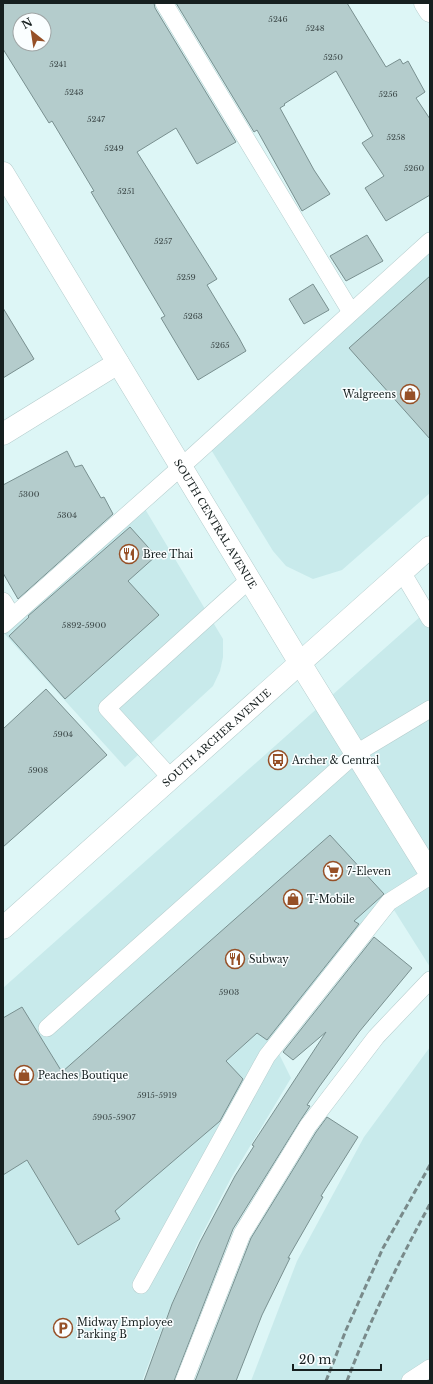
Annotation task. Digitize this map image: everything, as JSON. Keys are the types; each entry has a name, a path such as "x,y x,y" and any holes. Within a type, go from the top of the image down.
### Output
{"main road":[{"path":"425,3 430,11"},
{"name":"SOUTH CENTRAL AVENUE","path":"3,173 355,754 430,872"},
{"path":"3,434 118,363"},
{"name":"SOUTH ARCHER AVENUE","path":"3,928 430,547"}],"lane":[{"path":"164,3 351,312"},
{"path":"3,601 8,620 430,241"},
{"path":"402,572 430,619"},
{"path":"171,778 107,708 249,580"},
{"path":"47,1028 355,754 430,709"},
{"path":"141,1285 267,1056 389,902 430,876"},
{"path":"184,1381 242,1234 308,1126 376,1036 430,980"},
{"path":"410,1380 430,1368"}],"shaded area":[{"path":"430,241 430,493 342,570 313,579 286,566 273,551 207,443"},
{"path":"142,504 223,639 223,657 220,671 213,686 125,767 3,632"},
{"path":"430,608 430,967 394,910 324,993 279,1054 291,1078 231,1178 197,1244 170,1308 142,1381 3,1381 3,988"},
{"path":"430,1047 430,1381 251,1381 297,1261 364,1137"}],"building":[{"path":"3,3 154,3 155,8 236,142 197,164 176,128 137,152 217,279 207,285 246,351 198,380 161,318 165,316 91,192 94,191 52,121 49,123 3,49"},
{"path":"176,3 347,3 386,67 400,59 403,64 408,61 425,92 416,98 430,119 430,195 386,221 365,188 384,176 362,143 373,136 336,71 280,108 314,170 330,194 302,211 257,130 254,132"},
{"path":"367,235 383,261 346,281 330,256"},
{"name":"Walgreens","path":"430,276 430,439 349,348"},
{"path":"313,284 329,310 304,324 289,299"},
{"path":"3,308 34,359 3,378"},
{"path":"67,451 75,467 82,465 101,498 104,497 113,514 18,599 3,573 3,485"},
{"path":"130,527 156,556 128,581 159,615 65,699 9,636 29,617 28,616"},
{"path":"46,689 107,755 3,847 3,729"},
{"path":"330,835 384,894 354,921 359,924 267,1040 257,1033 226,1061 243,1079 220,1121 115,1211 120,1219 78,1245 27,1160 3,1175 3,1018 22,1007 62,1072"},
{"path":"374,937 412,968 359,1032 319,1087 307,1105 310,1106 233,1229 174,1381 144,1381 172,1304 200,1242 235,1176 254,1146 252,1145 326,1032 293,1060 283,1052"},
{"path":"327,1117 358,1137 321,1196 323,1197 288,1258 290,1258 262,1315 236,1381 195,1381 251,1238 316,1132"}],"railway":[{"path":"326,1381 346,1330 383,1248 430,1165"},
{"path":"347,1381 365,1336 386,1291 430,1204"}],"place":[{"name":"Walgreens","path":"410,394"},
{"name":"Bree Thai","path":"129,554"},
{"name":"Archer & Central","path":"278,760"},
{"name":"7-Eleven","path":"333,871"},
{"name":"T-Mobile","path":"293,899"},
{"name":"Subway","path":"235,959"},
{"name":"Peaches Boutique","path":"24,1075"},
{"name":"Midway Employee Parking B","path":"63,1328"}]}
